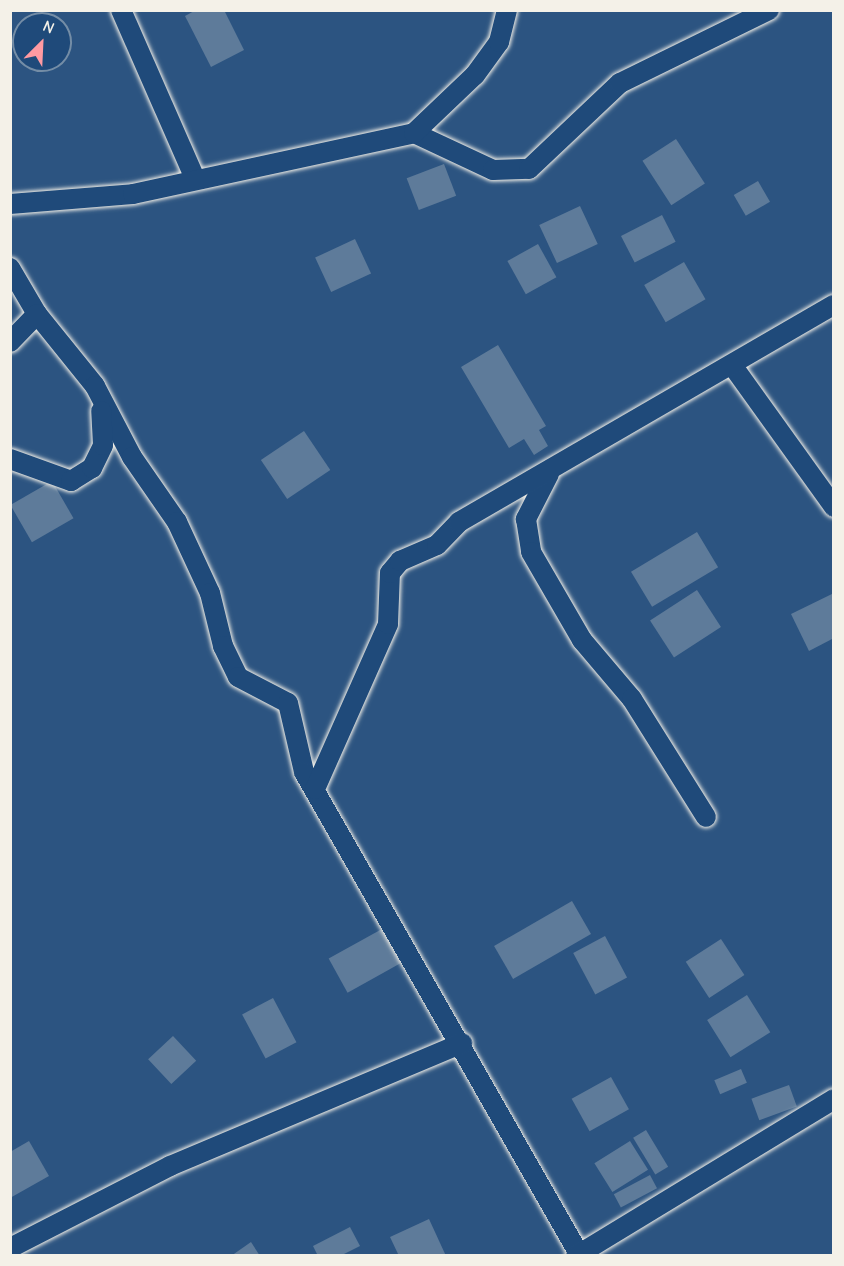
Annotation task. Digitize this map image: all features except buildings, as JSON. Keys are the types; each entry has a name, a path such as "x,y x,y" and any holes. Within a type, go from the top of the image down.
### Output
{"street":[{"path":"121,10 194,176"},
{"path":"10,204 133,194 194,176 414,133 476,75 499,42 507,10"},
{"path":"414,133 493,170 529,169 620,82 769,10"},
{"path":"10,268 37,314 95,386 195,556 231,665 238,677 288,703 304,772 462,1042 577,1255 834,1099"},
{"path":"315,789 388,624 390,573 415,551 437,545 459,522 551,472 834,304"},
{"path":"10,342 37,314"},
{"path":"732,364 834,507"},
{"path":"10,459 71,481 92,468 106,429 95,386"},
{"path":"551,472 526,519 531,552 582,640 632,699 706,817"},
{"path":"10,1248 170,1166 462,1042"}]}
